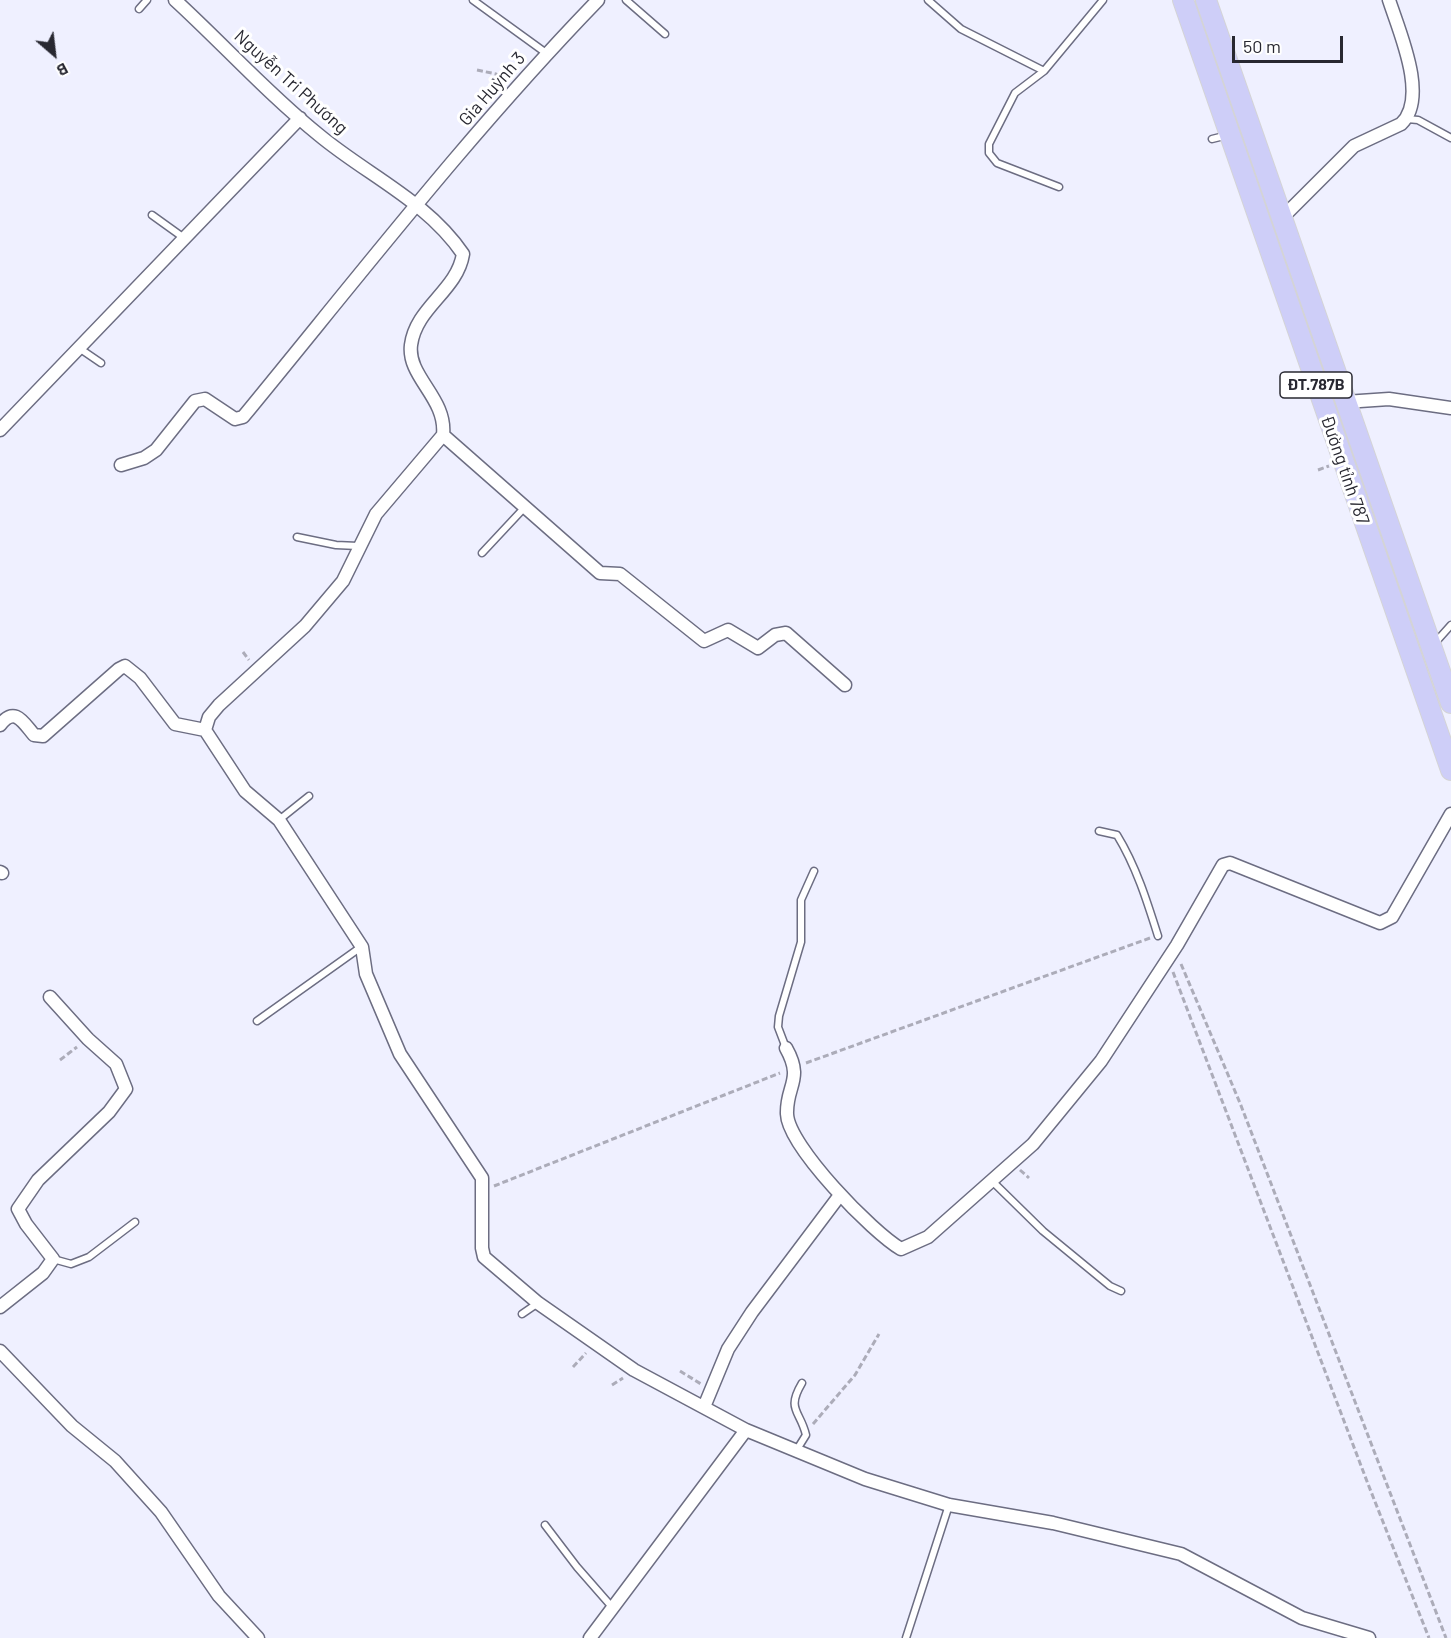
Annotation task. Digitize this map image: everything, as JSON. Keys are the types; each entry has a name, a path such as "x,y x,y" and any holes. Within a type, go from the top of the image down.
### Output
{"main road":[{"name":"Đường tỉnh 787","path":"1183,0 1220,137 1451,770"},
{"name":"Đường tỉnh 787","path":"1206,0 1451,700"}],"street":[{"name":"Nguyễn Tri Phương","path":"175,0 319,135 418,205 463,254 460,268 453,280 426,309 410,348 416,368 440,407 444,421 442,435"},
{"name":"Gia Huỳnh 3","path":"121,465 144,458 156,450 195,401 200,398 235,419 243,417 515,89 546,53 598,0"},
{"path":"1281,219 1354,146 1401,124 1407,118 1413,96 1413,76 1389,0"},
{"path":"0,430 300,118"},
{"path":"1345,402 1389,399 1451,408"},
{"path":"205,730 209,717 219,705 305,626 343,581 358,546 376,514 442,435 600,573 620,574 704,641 728,630 759,648 775,635 786,633 845,685"},
{"path":"0,725 12,715 20,719 34,735 43,736 125,666 140,678 176,724 205,730 246,791 279,820 362,946 366,974 400,1054 482,1178 484,1257 538,1304 634,1370 746,1430 865,1479 949,1505 1053,1523 1181,1554 1302,1618 1369,1638"},
{"path":"791,1058 786,1113 794,1138 840,1195 877,1232 901,1250 928,1237 1033,1144 1101,1061 1172,951 1219,869 1230,863 1380,923 1392,917 1451,814"},
{"path":"0,1307 43,1273 53,1259 26,1224 18,1209 38,1180 110,1112 126,1089 116,1064 88,1039 50,997"},
{"path":"704,1407 728,1349 746,1321 840,1195"},
{"path":"0,1351 72,1426 115,1461 161,1512 219,1596 258,1638"},
{"path":"590,1638 746,1430"}],"lane":[{"path":"139,9 147,0"},
{"path":"473,0 546,53"},
{"path":"626,0 665,34"},
{"path":"928,0 961,29 1044,71"},
{"path":"1059,187 998,163 989,153 989,144 1009,100 1044,71 1103,0"},
{"path":"1407,118 1418,120 1451,138"},
{"path":"152,215 184,238"},
{"path":"78,347 101,363"},
{"path":"482,553 525,506"},
{"path":"297,537 336,545 358,546"},
{"path":"1431,647 1451,625"},
{"path":"279,820 309,796"},
{"path":"1099,831 1117,835 1125,848 1141,884 1158,936"},
{"path":"791,1058 778,1027 779,1016 801,942 801,900 814,871"},
{"path":"257,1021 362,946"},
{"path":"992,1181 1043,1231 1110,1286 1121,1291"},
{"path":"53,1259 71,1264 89,1257 135,1222"},
{"path":"522,1314 538,1304"},
{"path":"796,1451 806,1435 793,1405 794,1396 802,1383"},
{"path":"906,1638 949,1505"},
{"path":"545,1525 612,1607"}],"path":[{"path":"477,70 503,77 515,89"},
{"path":"483,1190 791,1058 1158,936"},
{"path":"1172,951 1368,1484 1429,1638"},
{"path":"1172,951 1180,961 1244,1114 1446,1638"},
{"path":"60,1060 88,1039"},
{"path":"806,1435 836,1395 855,1375 879,1334"},
{"path":"573,1367 596,1343"},
{"path":"680,1371 711,1390"}]}
